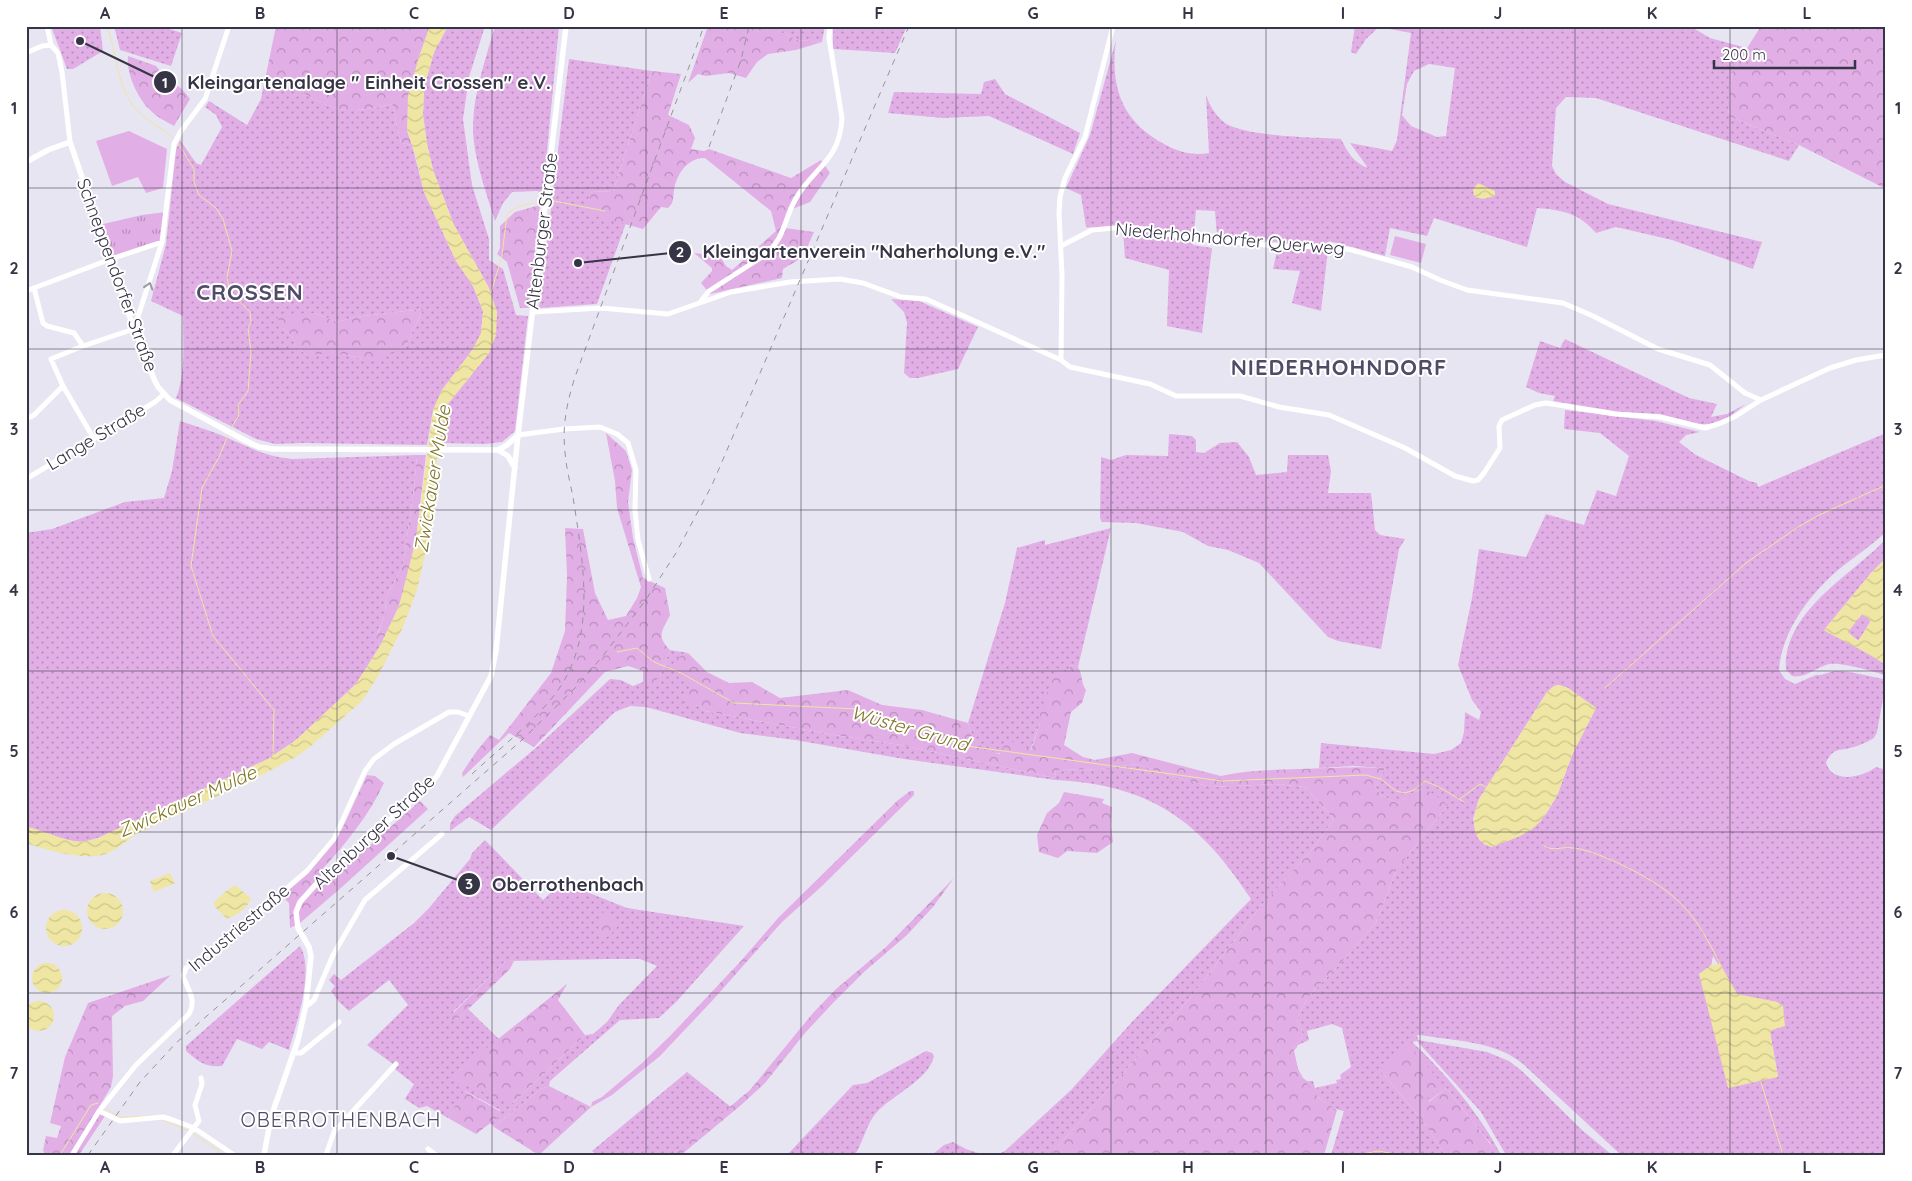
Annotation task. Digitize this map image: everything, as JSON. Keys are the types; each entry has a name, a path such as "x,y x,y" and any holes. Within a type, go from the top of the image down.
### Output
{"street":[{"name":"Schneppendorfer Straße","path":"47,26 51,45 58,53 62,72 70,142 134,329 154,379 170,400 258,447 273,449 498,450"},
{"path":"94,439 63,386 51,359 134,329 162,242 174,144 177,137 205,99 229,26"},
{"name":"Altenburger Straße","path":"264,1155 270,1118 294,1054 306,1005 311,956 309,947 298,928 296,918 300,902 318,882 426,788 437,776 491,676 496,650 518,435 566,26"},
{"path":"700,302 709,291 766,255 774,247 785,228 795,200 833,152 841,131 842,118 829,38 830,26"},
{"path":"1061,360 1060,197 1065,178 1085,137 1114,26"},
{"path":"26,53 42,46 51,45"},
{"path":"26,162 48,150 70,142"},
{"name":"Niederhohndorfer Querweg","path":"1061,246 1092,230 1126,227 1184,238 1277,246 1332,247 1352,250 1412,266 1440,280 1467,290 1563,303 1658,349 1710,365 1745,392 1761,400"},
{"path":"26,291 162,242"},
{"path":"533,312 601,308 668,314 730,292 790,282 840,279 853,281 901,297 926,299 1061,360 1070,367 1150,384 1176,396 1240,396 1279,407 1329,415 1405,448 1455,476 1473,481 1478,480 1484,473 1500,448 1499,426 1502,420 1535,405 1546,403 1615,414 1660,417 1705,428 1721,424 1761,400 1837,365 1886,355"},
{"path":"34,288 43,323 47,326 74,333 83,346"},
{"path":"26,419 34,415 63,386"},
{"name":"Lange Straße","path":"26,478 155,402 164,394"},
{"path":"515,468 508,456 498,450 518,435 564,429 600,427 617,434 628,443 636,470 635,510 638,540 649,579"},
{"name":"Industriestraße","path":"72,1155 99,1111 136,1065 193,1008 193,1000 183,976 186,968 230,937 307,871 334,839 365,771 374,759 394,744 449,712 458,712 469,716"},
{"path":"306,1005 314,1000 333,955 365,900 442,834"},
{"path":"294,1054 301,1053 339,1022"},
{"path":"326,1155 331,1138 337,1128 396,1064"},
{"path":"173,1155 199,1121 195,1105 202,1084 200,1078"},
{"path":"99,1111 120,1121 163,1117 191,1130 234,1155"},
{"path":"428,1149 436,1155"}],"green space":[{"path":"51,26 100,26 103,51 73,69 67,69"},
{"path":"114,26 166,26 166,28 182,33 171,66 120,50"},
{"path":"276,26 430,26 419,57 407,130 412,145 401,143 392,104 355,110 335,108 308,96 267,70"},
{"path":"448,26 485,26 469,77 463,119 472,185 489,239 489,260 503,269 516,315 528,316 515,431 502,442 485,444 439,443 447,405 489,353 497,313 489,288 454,225 433,170 427,144 423,115 424,88 434,52"},
{"path":"495,26 559,26 543,193 537,191 512,192 503,203 495,221 477,160 473,124 478,87"},
{"path":"708,26 776,26 777,30 797,40 822,42 796,50 768,54 757,62 746,78 729,73 706,76 698,74 688,83"},
{"path":"776,26 825,26 822,42 797,40 776,30"},
{"path":"833,26 907,26 895,53 833,49"},
{"path":"1355,26 1690,26 1710,38 1747,48 1732,72 1728,116 1799,145 1789,161 1596,98 1566,97 1556,108 1552,166 1556,174 1565,182 1608,204 1762,242 1753,269 1672,240 1616,227 1596,233 1590,226 1576,217 1554,210 1537,208 1527,247 1434,218 1427,236 1390,228 1385,256 1329,241 1321,311 1292,303 1300,271 1273,269 1279,242 1217,236 1215,211 1196,210 1193,245 1212,248 1202,333 1167,326 1169,270 1125,258 1123,231 1086,227 1081,195 1066,188 1090,135 1116,40 1115,72 1117,87 1122,101 1128,113 1138,125 1149,135 1164,144 1186,153 1209,153 1206,95 1218,117 1235,128 1280,136 1341,139 1352,157 1368,168 1350,143 1392,151 1397,140 1411,33 1379,27 1366,39 1356,54 1351,52","holes":["1429,64 1455,68 1446,136 1437,137 1411,126 1402,115 1407,84 1414,71"]},
{"path":"1761,26 1886,26 1886,189 1799,145 1728,116 1732,72"},
{"path":"128,56 156,66 165,77 182,89 190,99 174,126 148,108 140,97 133,84"},
{"path":"569,59 652,71 613,192 592,191 586,212 626,223 597,304 539,308"},
{"path":"267,70 308,96 335,108 355,110 392,104 401,143 412,145 424,192 456,261 473,286 483,311 481,334 473,349 442,390 433,410 427,445 275,444 256,439 176,398 183,368 183,316 151,301 166,244 176,150 180,140 196,163 201,165 222,127 216,115 205,107 209,101 247,125 261,99","holes":["423,309 405,348 363,359 342,354 306,354 297,348 293,338 283,328 314,313 337,322 355,317"]},
{"path":"652,71 681,74 668,115 689,125 695,138 691,149 704,151 709,149 791,178 821,160 830,173 810,202 790,210 785,228 814,232 803,257 783,269 782,278 710,294 701,283 712,271 712,268 694,253 720,256 726,266 732,270 776,231 771,211 705,158 693,160 684,168 675,184 671,204 668,208 661,207 643,229 585,213 592,191 613,192"},
{"path":"995,79 1005,94 1080,133 1073,154 989,116 943,118 888,113 894,92 981,94 984,82"},
{"path":"129,131 167,149 163,188 146,193 138,177 112,186 96,141"},
{"path":"540,205 529,308 520,308 507,262 497,254 500,248 500,226 515,212"},
{"path":"166,212 162,242 111,259 99,225 142,215"},
{"path":"1395,236 1426,244 1421,263 1390,255"},
{"path":"891,299 919,301 978,327 958,369 918,378 910,378 904,373 907,323 904,312"},
{"path":"423,309 405,348 378,359 363,359 342,354 306,354 297,348 293,338 283,328 277,316 282,314 314,313 337,322 355,317"},
{"path":"1565,339 1689,398 1717,404 1711,417 1727,414 1746,404 1729,417 1712,424 1699,424 1659,414 1620,412 1553,401 1555,396 1539,393 1526,387 1540,341 1560,348"},
{"path":"1565,410 1656,421 1700,432 1686,435 1679,442 1696,455 1749,481 1757,483 1758,487 1886,433 1886,532 1838,570 1807,602 1785,641 1779,670 1785,679 1795,684 1816,675 1835,671 1865,675 1883,679 1886,682 1877,732 1874,738 1857,746 1836,751 1831,754 1826,762 1834,774 1840,776 1848,777 1863,774 1876,767 1886,770 1886,1155 1621,1155 1512,1056 1488,1046 1417,1035 1418,1040 1487,1052 1509,1061 1522,1071 1582,1130 1612,1155 1506,1155 1481,1112 1417,1041 1412,1042 1436,1066 1473,1110 1501,1155 1486,1155 1493,1150 1490,1143 1446,1088 1428,1102 1380,1070 1422,1120 1445,1155 1331,1155 1344,1111 1325,1102 1307,1085 1299,1074 1293,1047 1302,1038 1297,1020 1310,995 1353,950 1376,922 1397,869 1448,805 1420,789 1397,803 1381,795 1375,787 1385,768 1353,766 1319,768 1321,743 1434,754 1451,750 1461,743 1464,732 1465,712 1479,720 1481,712 1472,700 1458,665 1472,598 1479,549 1526,557 1546,514 1584,525 1597,490 1616,496 1629,456 1600,433 1564,429","holes":["1559,685 1568,688 1596,708 1572,755 1557,796 1546,814 1520,836 1492,847 1484,844 1478,838 1473,819 1479,799 1547,692 1554,686","1713,956 1718,964 1720,964 1737,994 1777,1002 1770,1032 1778,1076 1711,966","1332,1024 1342,1028 1351,1067 1340,1075 1341,1079 1336,1080 1337,1083 1315,1088 1313,1081 1307,1081 1303,1078 1298,1069 1294,1051 1298,1045 1309,1040 1307,1031"]},
{"path":"180,421 221,435 247,447 282,458 417,455 403,565 386,598 385,614 377,635 380,646 356,684 296,740 268,759 98,838 76,842 26,827 26,533 52,529 125,502 164,498 172,471"},
{"path":"606,433 626,451 632,470 628,502 633,538 643,578 665,588 670,615 663,629 662,637 670,650 660,676 652,685 643,682 643,671 628,666 605,672 534,747 509,733 463,777 462,773 490,735 499,740 551,673 565,631 567,576 565,528 583,529 595,593 608,620 626,616 637,598 641,587 617,508 615,481"},
{"path":"1169,434 1192,436 1196,440 1196,452 1204,453 1220,443 1237,442 1249,457 1256,475 1287,472 1288,455 1328,455 1331,471 1328,493 1371,493 1375,530 1380,535 1405,539 1399,549 1381,649 1338,641 1328,637 1259,563 1228,550 1208,546 1183,532 1136,523 1102,522 1100,518 1101,457 1111,460 1126,455 1168,456"},
{"path":"417,455 426,455 416,539 399,606 380,646 377,636 385,614 386,598 403,565"},
{"path":"1111,528 1078,667 1070,665 1069,671 1040,713 1040,723 1030,751 999,753 984,749 972,735 968,723 1005,603 1017,548 1045,540 1045,545"},
{"path":"1886,539 1886,558 1871,573 1824,630 1886,665 1886,676 1858,667 1829,664 1801,676 1792,676 1786,670 1788,649 1795,630 1822,596"},
{"path":"1862,614 1871,620 1859,641 1847,632"},
{"path":"670,650 688,653 678,657 692,684 696,704 705,711 834,735 901,745 1055,778 1056,770 1099,769 1137,764 1211,787 1276,784 1305,787 1334,819 1310,852 1261,906 1191,997 1050,1155 996,1155 1005,1151 1071,1090 1131,1023 1251,899 1232,871 1191,828 1170,812 1145,799 1119,790 1089,783 904,759 795,740 740,733 646,707 630,706 615,712 491,830 469,817 450,831 450,824 455,816 538,746 610,679 621,680 633,686 643,682 652,684 660,676"},
{"path":"688,653 707,672 729,683 752,682 780,698 848,690 882,705 922,710 968,723 972,735 979,744 988,750 1000,754 1007,740 1031,750 1040,723 1040,713 1056,668 1069,671 1070,665 1078,667 1086,690 1082,703 1071,712 1064,745 1083,757 1095,760 1132,753 1221,776 1270,770 1353,767 1385,768 1375,787 1381,795 1397,803 1419,790 1423,790 1433,794 1448,805 1397,869 1376,922 1353,950 1310,995 1297,1020 1302,1038 1293,1047 1299,1074 1319,1098 1337,1110 1324,1155 1050,1155 1191,997 1261,906 1310,852 1334,819 1305,787 1276,784 1211,787 1137,764 1099,769 1056,770 1055,778 901,745 834,735 705,711 696,704 682,703 692,684 672,666 678,657"},
{"path":"367,775 375,776 384,783 356,829 321,871 330,880 420,801 428,809 342,887 300,923 290,928 289,903 282,896 329,848 342,829"},
{"path":"910,791 914,791 914,795 822,886 782,922 660,1056 612,1095 591,1107 592,1102 602,1097 670,1036 740,962 779,917 897,801"},
{"path":"1064,792 1104,799 1102,803 1112,807 1111,826 1113,842 1097,853 1067,851 1058,858 1039,852 1037,835 1047,813 1059,803"},
{"path":"485,840 543,900 562,882 627,908 744,926 677,1001 659,1018 620,1020 550,1081 549,1086 541,1089 494,1127 490,1123 500,1115 500,1110 465,1091 448,1118 427,1106 419,1108 405,1099 414,1084 396,1070 393,1064 367,1045 408,1005 389,980 349,1011 331,991 335,986 329,980 334,974 341,980 414,923 470,859 472,853","holes":["640,959 657,966 619,1005 607,1022 593,1034 585,1035 513,1103 454,1075 499,1039 468,1009 458,1019 453,1012 506,961"]},
{"path":"954,878 933,907 907,935 864,972 805,1033 765,1083 681,1155 672,1155 750,1090 813,1013 836,989 886,947"},
{"path":"602,912 620,922 607,937 599,933 598,930"},
{"path":"300,946 306,969 305,983 300,1012 289,1050 269,1042 262,1049 237,1039 222,1066 211,1066 202,1063 186,1051 186,1046"},
{"path":"506,961 514,961 510,969 458,1019 454,1021 449,1017"},
{"path":"171,975 143,1001 125,1006 112,1016 113,1076 111,1087 99,1107 107,1113 79,1155 45,1155 43,1150 46,1136 57,1138 61,1126 50,1123 65,1057 88,1003"},
{"path":"567,984 558,1000 585,1035 513,1103 459,1083 453,1075"},
{"path":"1409,1045 1443,1085 1426,1099 1429,1102 1446,1088 1494,1150 1486,1155 1445,1155 1422,1120 1380,1070"},
{"path":"926,1051 934,1056 931,1065 918,1080 876,1113 855,1155 787,1155 853,1085 867,1083"},
{"path":"687,1072 731,1107 672,1155 597,1155 592,1151"},
{"path":"549,1086 591,1107 539,1155 494,1127 541,1089"},
{"path":"464,1091 500,1111 501,1115 476,1134 448,1118"},
{"path":"953,1142 984,1155 932,1155 944,1145"}],"water":[{"name":"Zwickauer Mulde","path":"430,26 448,26 434,52 424,88 423,115 427,144 433,170 454,225 489,288 497,312 496,335 489,353 447,405 440,434 427,546 417,590 403,627 378,676 362,701 296,757 258,777 134,835 107,854 96,856 70,855 26,843 26,827 76,842 98,838 268,759 296,740 356,684 380,646 399,606 416,539 433,410 442,390 473,349 481,333 483,311 473,286 456,261 424,192 407,130 408,96"},
{"path":"1478,183 1495,191 1495,196 1483,199 1474,197 1473,189"},
{"path":"1886,558 1886,665 1824,630 1871,573","holes":["1862,614 1871,621 1858,641 1848,632"]},
{"path":"1559,685 1568,688 1596,708 1572,755 1557,796 1540,822 1531,830 1492,847 1484,844 1476,834 1474,823 1479,799 1547,692 1554,686"},
{"path":"170,873 175,883 154,892 150,881"},
{"path":"235,885 251,898 242,911 227,919 213,903"},
{"path":"105,893 112,894 118,898 122,904 122,918 118,924 112,928 105,929 98,928 92,924 88,918 87,911 88,904 92,898 98,894"},
{"path":"64,910 71,911 77,915 81,921 81,935 77,941 71,945 64,946 57,945 51,941 47,935 46,928 47,921 51,915 57,911"},
{"path":"47,963 58,967 62,978 58,989 47,993 36,989 32,978 36,967"},
{"path":"1720,964 1737,994 1777,1002 1783,1006 1785,1026 1772,1030 1770,1033 1778,1077 1728,1088 1699,974 1711,965"},
{"path":"39,1001 49,1006 54,1016 49,1026 39,1031 29,1026 24,1016 29,1006"}],"waterway":[{"path":"107,26 120,78 128,98 138,112 174,139"},
{"path":"178,143 194,169 194,182 199,195 216,208 223,219 232,251 227,278 230,291 250,312 251,322 248,328 251,352 248,391 238,405 239,415 230,430"},
{"path":"554,201 605,211"},
{"path":"491,293 502,255 507,215 514,209 522,206 540,203"},
{"path":"229,433 220,455 202,488 191,566 213,636 274,710 273,757"},
{"path":"1605,688 1746,563 1798,527 1819,515 1886,485"},
{"name":"Wüster Grund","path":"617,652 637,648 654,662 681,673 734,703 857,709 960,745 1222,781 1366,775 1381,779 1396,791 1405,793 1414,790 1425,781 1464,802"},
{"path":"1460,799 1480,784 1486,787"},
{"path":"1544,846 1551,849 1577,848 1588,851 1610,859 1656,884 1675,898 1689,912 1706,937 1720,964"},
{"path":"1761,1082 1783,1155"},
{"path":"60,1155 91,1105 98,1103"},
{"path":"105,1108 120,1117 155,1116"},
{"path":"163,1120 189,1131"},
{"path":"192,1133 225,1155"},
{"path":"1358,1155 1378,1151 1401,1155"}],"railway":[{"path":"472,774 524,728 552,698 567,676 577,652 582,627 584,601 581,548 564,442 568,405 575,377 704,26"},
{"path":"709,147 741,60 749,26"},
{"path":"88,1155 140,1082 176,1043 522,740 575,688 602,657 645,601 676,553 712,485 909,26"}],"place":[{"name":"Kleingartenalage \" Einheit Crossen\" e.V.","path":"80,41"},
{"name":"Kleingartenverein \"Naherholung e.V.\"","path":"578,263"},
{"name":"Oberrothenbach","path":"391,856"}],"district":[{"name":"CROSSEN","path":"250,292"},
{"name":"NIEDERHOHNDORF","path":"1339,367"},
{"name":"OBERROTHENBACH","path":"341,1120"}]}
